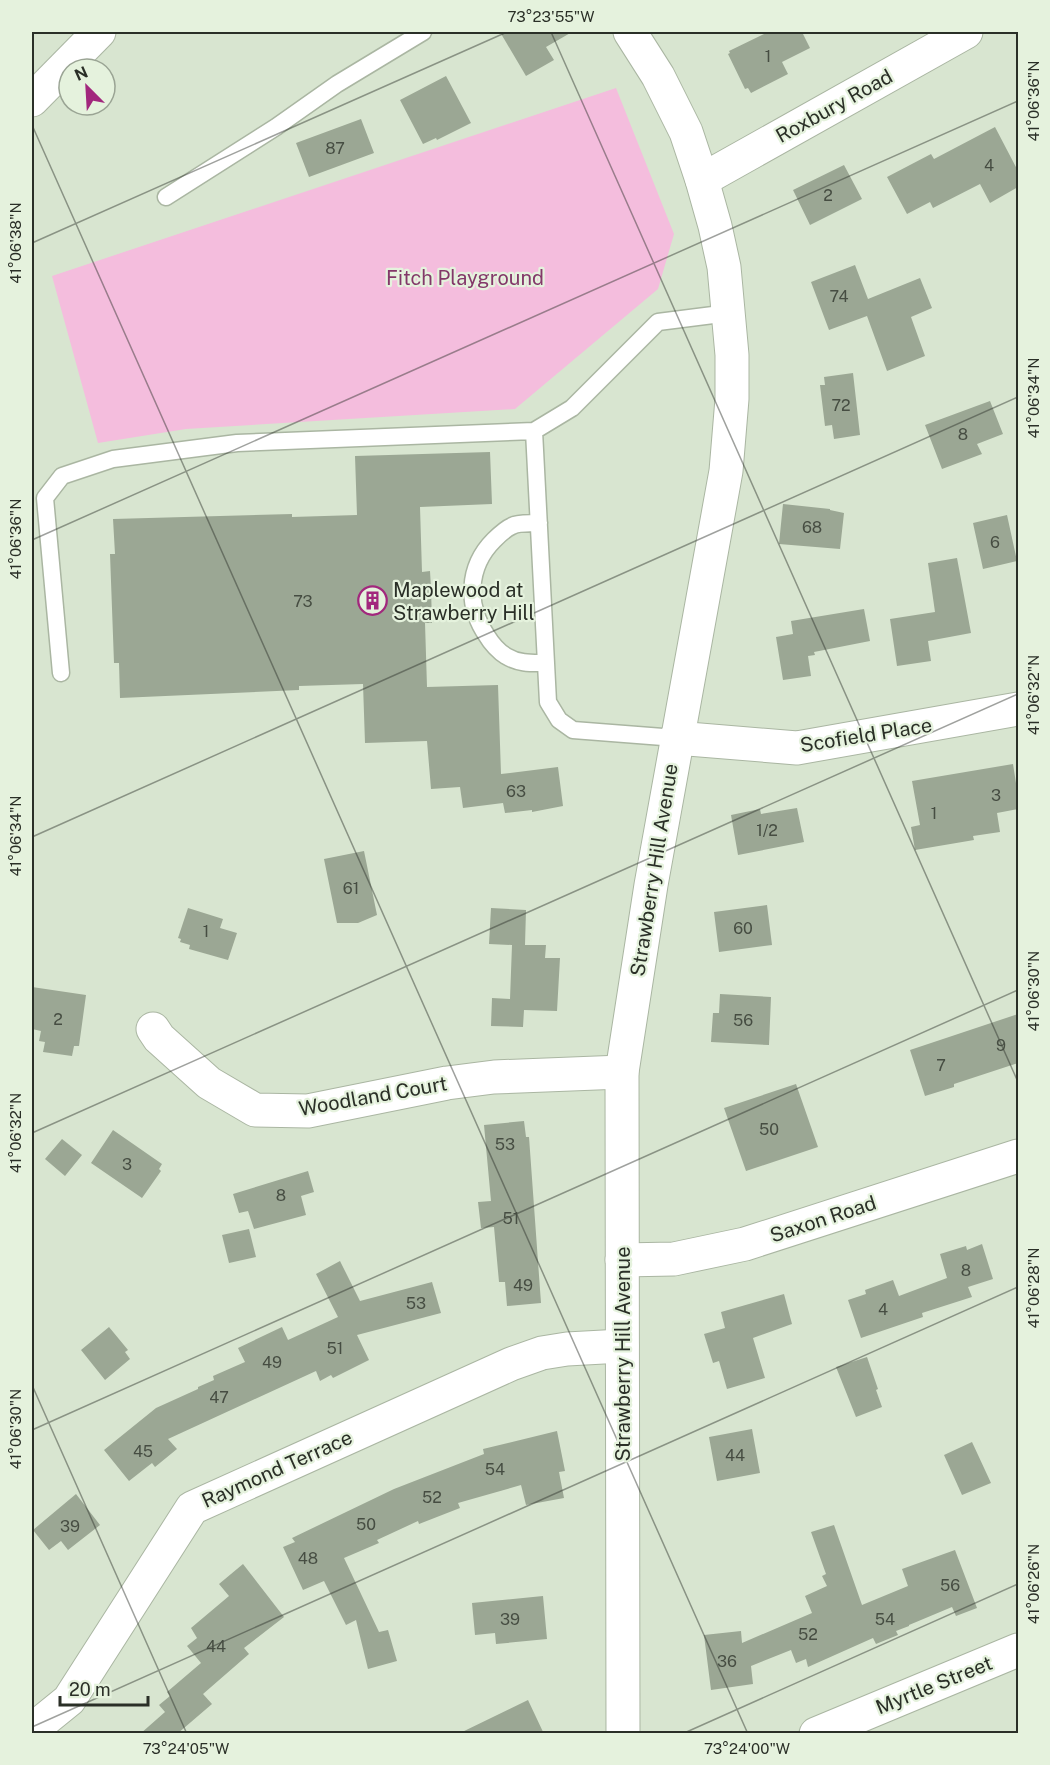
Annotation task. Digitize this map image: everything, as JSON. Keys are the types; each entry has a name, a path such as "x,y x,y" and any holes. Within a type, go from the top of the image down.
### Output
{"main road":[{"path":"32,100 99,32"},
{"name":"Strawberry Hill Avenue","path":"623,1734 622,1072 676,738 726,471 732,399 729,313 715,226 686,132 658,76 630,32"},
{"name":"Roxbury Road","path":"702,180 966,32"},
{"name":"Scofield Place","path":"676,738 797,748 1018,709"},
{"name":"Woodland Court","path":"153,1029 159,1038 208,1083 255,1110 308,1111 447,1083 494,1077 622,1072"},
{"name":"Saxon Road","path":"622,1260 674,1259 745,1244 1018,1156"},
{"name":"Raymond Terrace","path":"32,1731 69,1700 192,1508 512,1364 542,1353 567,1348 622,1346"},
{"name":"Myrtle Street","path":"816,1734 1018,1650"}],"lane":[{"path":"166,197 276,128 346,78 423,32"},
{"path":"61,673 45,498 62,476 113,459 237,443 534,431 572,408 658,322 729,313"},
{"path":"534,431 548,702 559,720 573,730 676,738"},
{"path":"539,523 513,525 502,532 489,545 476,565 471,587 473,606 479,625 491,642 505,656 515,660 525,663 546,663"}],"green space":[{"name":"Fitch Playground","path":"616,88 674,234 658,289 515,409 186,429 98,443 52,276"}],"building":[{"path":"500,32 572,32 546,47 554,60 526,76"},
{"path":"768,32 802,32 810,48 782,62 788,74 751,93 748,88 745,89 728,54 729,51"},
{"path":"446,76 471,123 437,140 436,138 423,144 400,100"},
{"path":"361,119 374,153 309,177 296,143"},
{"path":"995,127 1018,171 1018,187 990,203 980,184 933,208 930,202 907,214 887,177 931,154 934,159"},
{"path":"844,165 862,199 810,225 793,190"},
{"path":"855,265 868,299 920,278 932,308 911,317 925,356 887,371 867,316 829,330 811,282"},
{"path":"853,373 860,435 834,439 832,425 825,426 820,385 825,385 824,377"},
{"path":"990,401 1003,434 977,444 982,454 942,469 925,425"},
{"name":"Maplewood at Strawberry Hill","path":"490,452 492,504 420,507 422,572 430,571 431,588 432,623 425,623 427,687 498,685 501,774 558,767 563,806 532,812 532,810 505,813 503,803 463,808 460,787 431,789 427,741 365,743 363,684 299,686 299,690 120,698 119,663 114,663 110,554 115,554 113,519 292,514 292,517 357,515 355,456"},
{"path":"783,504 830,509 844,513 840,549 779,544"},
{"path":"1007,515 1017,561 983,569 973,523"},
{"path":"957,558 971,633 928,641 931,661 897,666 890,619 935,612 928,563"},
{"path":"864,609 870,641 814,652 815,655 808,656 811,676 783,680 776,637 793,634 791,621"},
{"path":"1013,764 1018,809 997,813 1000,832 973,836 974,840 915,850 911,827 920,825 912,781"},
{"path":"797,808 804,842 738,855 731,815 760,809 761,814"},
{"path":"364,851 377,915 358,923 337,923 324,859"},
{"path":"767,905 772,945 719,952 714,912"},
{"path":"188,908 223,919 220,928 237,933 228,960 189,949 190,945 180,942 181,939 178,938"},
{"path":"491,908 526,910 525,945 546,945 545,958 560,958 557,1011 524,1010 523,1027 491,1026 492,998 510,999 512,945 489,944"},
{"path":"32,987 86,995 79,1046 74,1046 72,1056 43,1052 45,1042 39,1041 41,1031 32,1029"},
{"path":"720,994 771,997 769,1045 711,1042 713,1013 719,1013"},
{"path":"1018,1014 1018,1063 925,1096 910,1050"},
{"path":"796,1084 818,1147 746,1171 724,1108"},
{"path":"524,1121 526,1137 529,1137 541,1303 507,1306 505,1282 499,1282 494,1227 481,1228 478,1202 491,1201 484,1125"},
{"path":"113,1130 162,1164 159,1169 161,1171 142,1198 91,1163"},
{"path":"62,1139 82,1155 65,1176 45,1159"},
{"path":"308,1171 314,1192 301,1196 306,1215 254,1229 248,1211 239,1213 233,1194"},
{"path":"249,1229 256,1257 229,1263 222,1235"},
{"path":"982,1244 993,1279 968,1287 972,1297 922,1313 923,1317 861,1338 848,1300 866,1294 865,1290 893,1280 899,1296 947,1278 940,1254 966,1246 967,1250"},
{"path":"340,1261 360,1301 432,1282 441,1313 357,1335 369,1360 333,1378 331,1375 320,1381 316,1371 168,1439 177,1449 155,1467 152,1463 129,1481 104,1450 156,1408 198,1389 214,1380 213,1376 245,1362 238,1348 282,1327 288,1340 338,1317 316,1274"},
{"path":"784,1294 792,1324 753,1338 765,1378 727,1389 719,1361 713,1363 704,1334 725,1328 721,1312"},
{"path":"109,1327 128,1350 125,1352 130,1359 105,1380 81,1350"},
{"path":"867,1357 882,1407 856,1417 836,1367"},
{"path":"752,1429 760,1473 717,1481 709,1437"},
{"path":"557,1431 565,1471 559,1472 564,1498 526,1505 521,1485 458,1503 460,1508 419,1524 418,1521 377,1540 379,1543 344,1558 379,1632 388,1630 397,1661 368,1669 356,1620 346,1625 324,1581 303,1590 283,1547 295,1542 292,1538 394,1489 484,1454 483,1449"},
{"path":"972,1442 991,1483 962,1495 944,1455"},
{"path":"76,1494 100,1525 68,1550 61,1541 49,1550 33,1530"},
{"path":"834,1525 862,1605 908,1586 902,1569 955,1550 977,1608 956,1616 952,1607 896,1631 898,1635 876,1644 873,1638 808,1667 806,1659 796,1663 791,1650 751,1666 753,1684 711,1690 704,1635 741,1631 742,1643 812,1613 805,1596 827,1586 822,1576 826,1574 811,1532"},
{"path":"243,1564 284,1617 244,1648 249,1654 203,1694 212,1704 177,1734 140,1734 165,1712 159,1705 170,1696 167,1692 201,1663 187,1646 197,1638 191,1628 229,1596 219,1584"},
{"path":"543,1596 547,1639 496,1644 495,1633 475,1635 472,1603"},
{"path":"528,1700 544,1734 458,1734"}],"place":[{"name":"Maplewood at Strawberry Hill","path":"372,601"}]}
